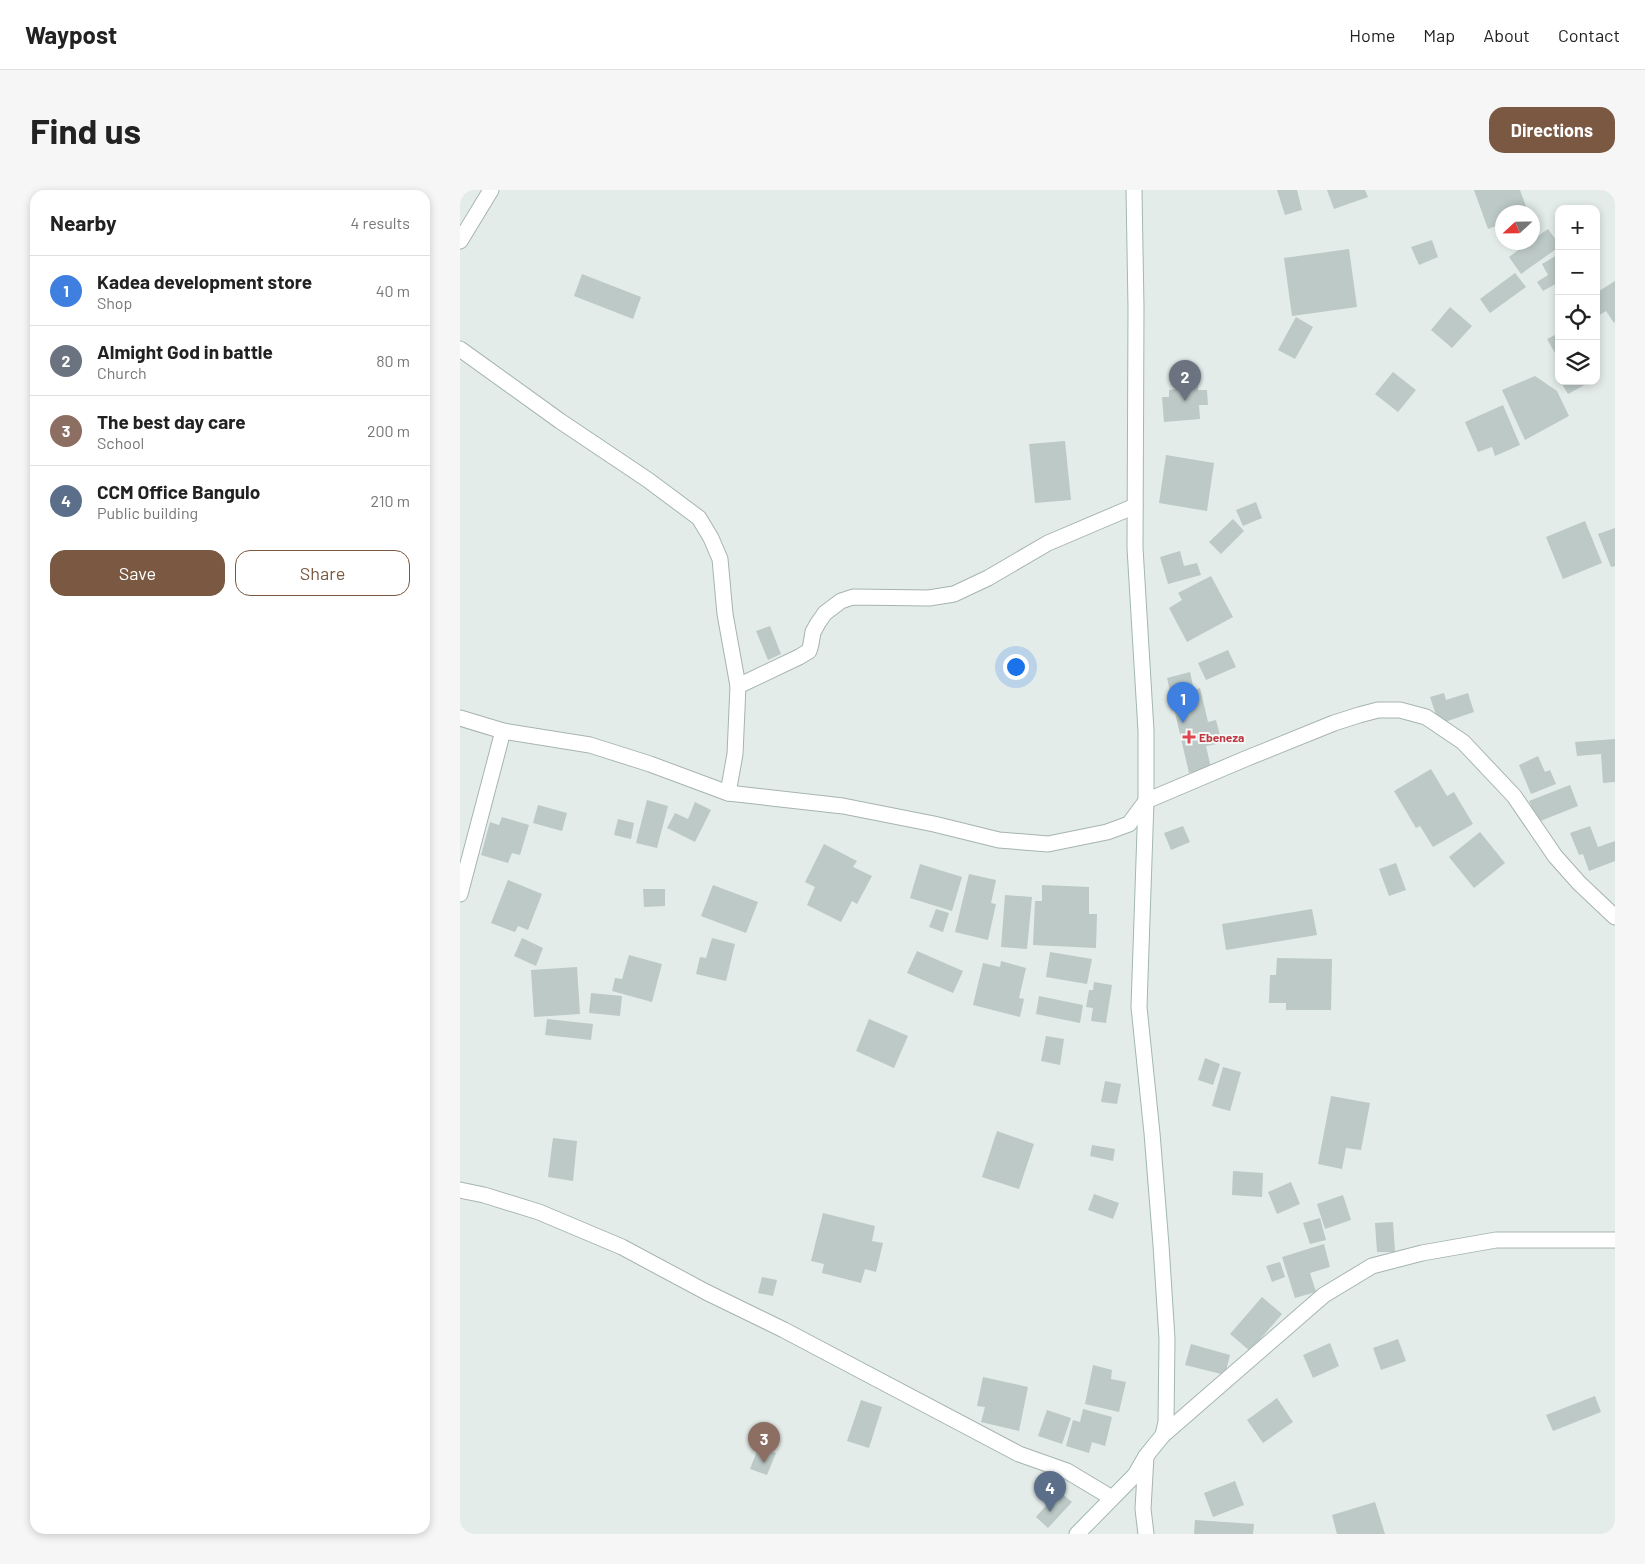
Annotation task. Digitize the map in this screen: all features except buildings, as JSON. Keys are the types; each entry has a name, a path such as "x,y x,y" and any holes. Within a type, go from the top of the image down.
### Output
{"street":[{"path":"460,241 491,190"},
{"path":"1134,190 1136,308 1135,548 1146,731 1146,801 1139,1007 1152,1133 1167,1339 1166,1422 1164,1435"},
{"path":"460,349 648,480 699,518 711,538 720,559 725,614 738,686 735,754 728,793"},
{"path":"738,686 809,651 813,632 818,623 825,613 841,601 853,597 929,598 954,594 988,578 1048,543 1135,506"},
{"path":"460,718 503,731 590,745 650,764 728,793 843,806 934,824 999,840 1048,844 1107,832 1129,824 1146,801 1334,723 1378,710 1400,710 1426,716 1463,742 1514,796 1555,856 1579,883 1615,917"},
{"path":"460,894 503,731"},
{"path":"460,1190 484,1195 540,1212 622,1248 706,1292 801,1338 1019,1454 1067,1472 1112,1498"},
{"path":"1077,1534 1135,1475 1146,1456 1164,1435 1324,1295 1372,1266 1422,1253 1496,1240 1615,1240"},
{"path":"1146,1456 1143,1509 1146,1534"}],"place":[{"name":"Almight God in battle","path":"1185,401"},
{"name":"Kadea development store","path":"1183,723"},
{"name":"Ebeneza","path":"1189,737"},
{"name":"The best day care","path":"764,1463"},
{"name":"CCM Office Bangulo","path":"1050,1512"}]}
